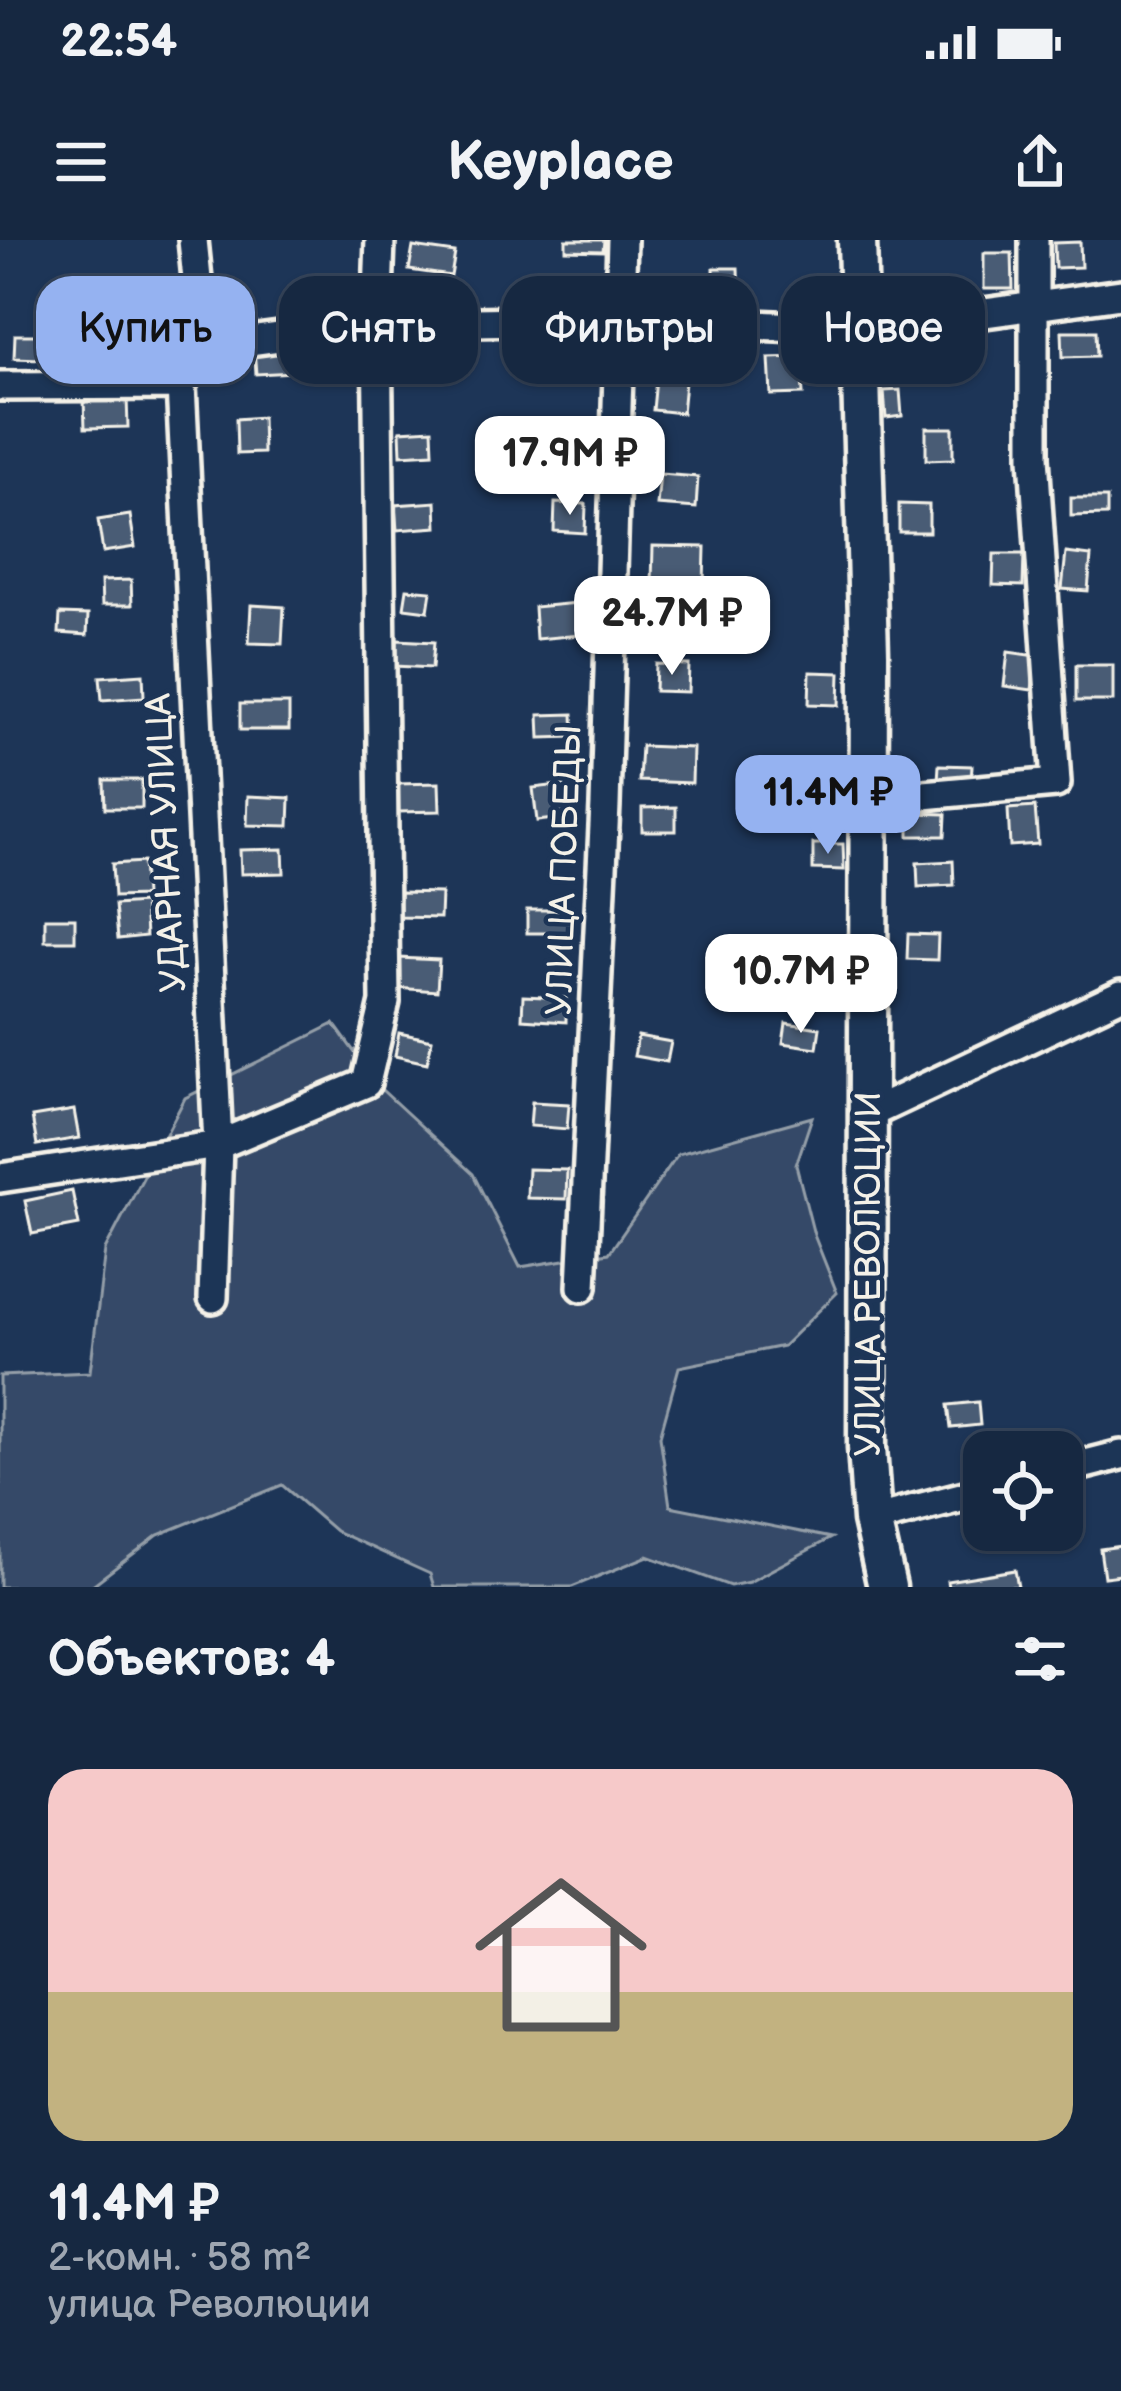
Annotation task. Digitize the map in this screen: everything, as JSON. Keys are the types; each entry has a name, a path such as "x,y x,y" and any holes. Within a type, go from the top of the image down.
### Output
{"street":[{"path":"193,240 197,276"},
{"path":"379,276 380,240"},
{"name":"УЛИЦА ПОБЕДЫ","path":"622,240 622,276"},
{"name":"УЛИЦА РЕВОЛЮЦИИ","path":"857,240 859,276"},
{"path":"869,800 1056,783 1034,457 1034,240"},
{"path":"985,312 1121,294"},
{"path":"0,1178 218,1145 366,1083 385,1002 378,384"},
{"name":"УЛИЦА ПОБЕДЫ","path":"582,1287 619,384"},
{"name":"УЛИЦА РЕВОЛЮЦИИ","path":"863,384 869,800 867,1447 872,1520 887,1587"},
{"path":"0,386 181,385"},
{"name":"УДАРНАЯ УЛИЦА","path":"181,385 218,1145 213,1298"},
{"path":"868,1114 1121,994"},
{"path":"1083,1464 1121,1454"},
{"path":"872,1520 963,1496"}],"shaded area":[{"path":"334,1024 382,1090 473,1174 520,1267 609,1253 678,1154 812,1117 796,1165 814,1235 837,1293 783,1346 679,1367 660,1436 670,1506 831,1538 749,1582 730,1586 648,1556 572,1587 434,1587 430,1574 335,1531 282,1485 158,1535 90,1587 0,1587 0,1376 90,1372 105,1250 185,1098"}],"building":[{"path":"566,240 604,240 603,251 566,250"},
{"path":"1080,242 1081,267 1055,268 1054,243"},
{"path":"413,247 455,253 451,276 409,270"},
{"path":"984,253 1012,253 1013,289 985,289"},
{"path":"714,268 738,268 738,276 714,276"},
{"path":"1062,331 1096,331 1097,356 1063,357"},
{"path":"15,335 36,335 36,359 14,358"},
{"path":"279,347 279,373 256,374 255,348"},
{"path":"769,358 781,358 781,384 802,384 803,394 771,395"},
{"path":"656,384 685,384 682,413 653,410"},
{"path":"900,390 902,416 886,418 884,391"},
{"path":"127,398 128,427 85,428 84,399"},
{"path":"262,417 263,453 237,454 236,419"},
{"path":"926,428 953,428 953,459 926,460"},
{"path":"432,429 433,453 401,455 400,431"},
{"path":"557,438 589,439 588,467 555,464"},
{"path":"660,474 698,477 696,508 657,505"},
{"path":"1071,498 1107,498 1107,515 1071,516"},
{"path":"436,502 437,527 397,530 395,505"},
{"path":"555,503 586,504 585,533 554,531"},
{"path":"899,504 929,505 929,532 899,532"},
{"path":"130,515 135,547 103,552 98,520"},
{"path":"653,546 705,547 704,585 652,584"},
{"path":"1066,553 1091,556 1088,591 1062,589"},
{"path":"994,554 1024,554 1023,586 993,585"},
{"path":"131,580 132,605 102,605 101,581"},
{"path":"407,589 431,591 428,611 404,608"},
{"path":"578,603 581,635 536,639 534,607"},
{"path":"251,605 284,607 282,644 249,643"},
{"path":"60,614 88,615 87,635 59,633"},
{"path":"397,640 434,642 432,668 395,666"},
{"path":"1008,652 1036,656 1032,690 1004,686"},
{"path":"656,664 689,665 688,692 655,691"},
{"path":"1076,665 1113,665 1113,701 1076,701"},
{"path":"810,672 840,673 839,705 809,704"},
{"path":"143,674 144,697 102,700 100,677"},
{"path":"240,704 289,704 289,730 240,730"},
{"path":"573,714 574,737 540,738 539,715"},
{"path":"641,746 693,748 692,783 639,781"},
{"path":"939,765 972,766 971,781 938,781"},
{"path":"104,780 142,780 142,808 105,808"},
{"path":"439,783 440,811 398,812 397,784"},
{"path":"807,783 841,784 841,810 807,809"},
{"path":"568,784 571,817 537,821 533,788"},
{"path":"248,796 290,798 289,826 247,825"},
{"path":"676,807 676,831 642,831 642,808"},
{"path":"1035,807 1038,844 1010,846 1008,809"},
{"path":"909,813 946,814 945,836 909,836"},
{"path":"813,844 843,844 844,870 813,869"},
{"path":"283,849 284,873 241,874 240,850"},
{"path":"953,861 954,885 918,887 917,863"},
{"path":"143,862 145,896 114,897 112,864"},
{"path":"400,892 441,893 440,918 399,917"},
{"path":"144,903 146,936 118,939 115,905"},
{"path":"527,910 569,910 569,933 527,933"},
{"path":"45,918 75,918 75,941 45,941"},
{"path":"908,934 938,935 937,960 907,959"},
{"path":"398,958 439,960 437,991 396,988"},
{"path":"523,996 566,998 566,1022 522,1019"},
{"path":"786,1023 820,1028 817,1048 783,1043"},
{"path":"399,1033 432,1040 427,1063 395,1056"},
{"path":"638,1036 671,1042 667,1062 634,1056"},
{"path":"532,1102 569,1104 567,1129 530,1126"},
{"path":"74,1110 79,1138 37,1145 32,1117"},
{"path":"528,1169 567,1170 566,1199 527,1198"},
{"path":"72,1191 79,1225 32,1234 25,1201"},
{"path":"978,1402 980,1425 951,1428 948,1405"},
{"path":"1121,1546 1121,1575 1104,1577 1100,1549"},
{"path":"1015,1570 1018,1587 948,1587 947,1581"}]}
